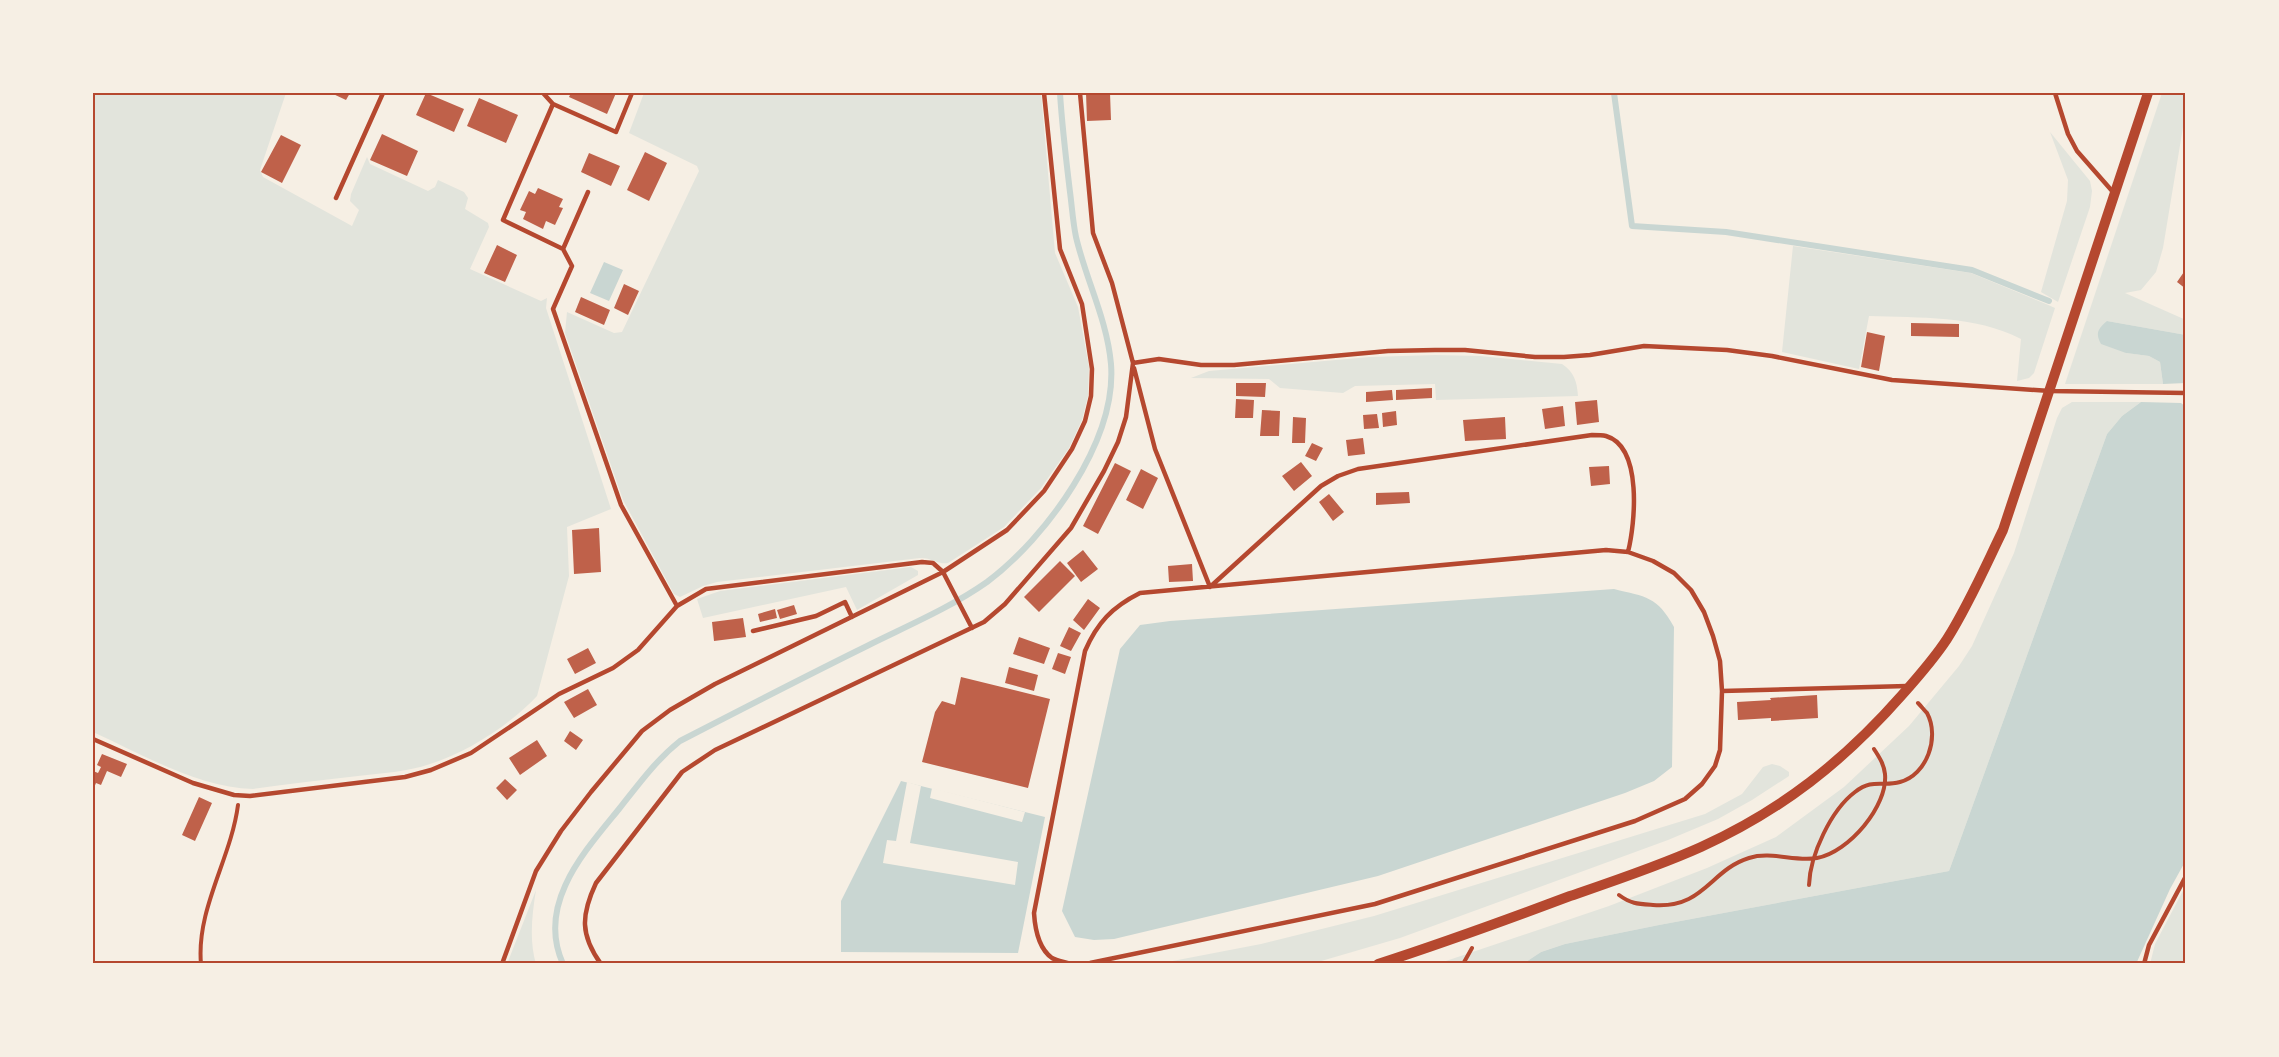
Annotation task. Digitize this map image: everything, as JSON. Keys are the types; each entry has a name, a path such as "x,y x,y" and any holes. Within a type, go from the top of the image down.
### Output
{"street":[{"path":"1378,964 1632,874 1701,847 1758,818 1843,757 1910,686 1946,640 1972,597 2002,530 2148,93"}],"lane":[{"path":"336,198 383,93"},
{"path":"543,93 552,104 616,132 632,93"},
{"path":"502,964 536,871 579,807 642,731 670,710 715,684 943,572 1007,530 1044,491 1072,449 1085,421 1091,396 1092,369 1082,304 1060,249 1044,93"},
{"path":"1080,93 1093,233 1112,283 1155,449 1210,587"},
{"path":"2055,93 2068,134 2077,151 2115,194"},
{"path":"552,104 503,220 563,249 572,266 553,309 621,505 677,606"},
{"path":"563,249 588,192"},
{"path":"1133,363 1159,359 1201,364 1234,364 1388,351 1435,350 1564,357 1644,346 1727,350 1772,356 1892,380 2050,390 2186,393"},
{"path":"601,964 589,944 584,923 591,893 596,883 682,772 715,750 984,622 1005,604 1060,541 1085,505 1118,442 1126,417 1133,363"},
{"path":"1210,587 1321,486 1338,476 1358,469 1592,435 1606,436 1618,444 1630,467 1635,498 1634,527 1628,552"},
{"path":"1606,550 1628,552 1653,561 1674,573 1691,590 1704,612 1720,661 1722,691 1720,750 1714,766 1702,784 1685,798 1635,821 1375,904 1090,963 1073,964 1053,958 1041,944 1035,930 1034,913 1085,651 1092,634 1105,616 1122,602 1140,593 1210,587 1606,550"},
{"path":"93,739 216,792 239,795 405,777 471,753 559,694 613,668 638,650 677,606 706,589 922,562 933,563 943,572 972,628"},
{"path":"753,631 816,616 845,602 852,617"},
{"path":"1722,691 1910,686"},
{"path":"2144,964 2149,945 2186,876"}],"path":[{"path":"1809,885 1812,858 1828,827 1854,792 1869,784 1898,783 1917,774 1929,754 1930,724 1927,714 1918,703"},
{"path":"1619,895 1637,905 1674,904 1689,900 1745,859 1773,856 1812,858 1825,856 1848,842 1874,811 1885,782 1885,771 1874,749"},
{"path":"201,964 204,922 231,839 239,795"},
{"path":"1463,964 1474,945"}],"shaded area":[{"path":"93,93 286,93 260,170 263,177 352,226 359,210 350,201 351,194 367,157 370,164 428,191 435,187 438,180 464,192 468,198 465,209 488,223 489,227 470,269 541,301 547,298 546,308 611,509 567,527 569,576 537,696 501,727 473,745 444,759 412,769 253,789 212,783 192,776 93,732"},
{"path":"644,93 1041,93 1055,253 1078,307 1089,367 1088,396 1082,420 1069,448 1041,488 1004,527 948,563 920,558 717,582 680,597 674,594 623,500 565,333 567,312 614,333 622,332 699,171 697,166 629,133"},
{"path":"2162,93 2186,93 2186,109 2163,248 2156,272 2141,290 2125,293 2186,320 2186,335 2107,321 2126,353 2149,356 2160,362 2163,384 2065,384"},
{"path":"2050,132 2090,181 2092,191 2090,207 2058,302 2041,292 2067,201 2068,180"},
{"path":"1793,246 1971,273 2055,308 2034,373 2029,378 2017,381 2021,339 1985,326 1946,319 1869,316 1859,369 1782,352"},
{"path":"604,262 623,270 609,301 590,293"},
{"path":"2107,321 2186,335 2186,383 2163,384 2160,362 2149,356 2126,353 2101,344 2098,331"},
{"path":"1480,356 1562,364 1574,377 1578,396 1436,400 1435,384 1355,386 1343,393 1280,388 1269,379 1191,378 1209,371 1370,357"},
{"path":"2072,402 2141,402 2122,416 2107,434 1949,871 1565,944 1541,952 1523,964 1437,964 1609,906 1707,868 1776,837 1844,787 1909,726 1959,666 1972,646 2014,553 2057,418 2062,408"},
{"path":"2141,402 2181,403 2186,407 2186,860 2170,889 2136,964 1523,964 1541,952 1565,944 1949,871 2107,434 2122,416"},
{"path":"911,567 918,571 918,575 857,610 846,587 703,618 697,599 720,591"},
{"path":"1614,589 1650,599 1662,609 1674,627 1672,767 1654,781 1625,793 1378,876 1114,939 1094,940 1075,937 1062,911 1120,649 1140,625"},
{"path":"1772,764 1789,772 1789,776 1718,819 1668,840 1400,938 1311,964 1157,964 1261,944 1374,916 1705,814 1742,794 1763,767"},
{"path":"901,781 1045,817 1018,953 841,952 841,901"},
{"path":"2186,885 2186,964 2150,964 2155,944"},
{"path":"536,890 532,937 536,964 507,964"}],"pier":[{"path":"907,782 921,786 910,843 1018,862 1015,885 883,863 887,840 896,841"},
{"path":"932,788 1025,812 1022,822 930,798"}],"building":[{"path":"331,93 350,93 346,100"},
{"path":"426,93 464,109 454,132 416,115"},
{"path":"571,93 616,93 607,114 569,97"},
{"path":"1086,93 1110,93 1111,120 1087,121"},
{"path":"479,98 518,115 506,143 467,126"},
{"path":"382,134 418,151 407,176 370,160"},
{"path":"281,135 301,145 282,183 261,172"},
{"path":"645,152 667,163 649,201 627,190"},
{"path":"589,153 620,166 611,186 581,172"},
{"path":"538,188 563,199 559,207 563,208 555,225 546,221 543,229 523,219 526,212 520,210 529,191 535,194"},
{"path":"497,245 517,255 505,282 484,273"},
{"path":"2186,269 2186,289 2177,282"},
{"path":"624,284 639,291 628,315 614,308"},
{"path":"581,297 610,310 604,325 575,312"},
{"path":"1911,323 1959,324 1959,337 1911,336"},
{"path":"1867,332 1885,336 1879,371 1861,367"},
{"path":"1236,383 1266,383 1265,397 1236,396"},
{"path":"1432,388 1432,398 1396,400 1396,390"},
{"path":"1392,390 1393,400 1366,402 1366,392"},
{"path":"1236,399 1254,400 1253,418 1235,418"},
{"path":"1597,400 1599,422 1577,425 1575,402"},
{"path":"1563,406 1565,426 1545,429 1542,409"},
{"path":"1262,410 1280,411 1279,436 1260,436"},
{"path":"1396,411 1397,425 1383,427 1382,413"},
{"path":"1377,414 1379,428 1364,429 1363,415"},
{"path":"1293,417 1306,418 1305,443 1292,443"},
{"path":"1505,417 1506,439 1465,441 1463,420"},
{"path":"1363,438 1365,454 1348,456 1346,440"},
{"path":"1312,443 1323,448 1316,461 1305,456"},
{"path":"1301,462 1312,476 1294,491 1282,476"},
{"path":"1115,463 1131,471 1098,534 1083,526"},
{"path":"1609,466 1610,484 1591,486 1589,467"},
{"path":"1141,469 1158,478 1143,509 1126,500"},
{"path":"1409,492 1410,503 1376,505 1376,493"},
{"path":"1329,494 1344,512 1333,521 1319,502"},
{"path":"599,528 601,572 574,574 572,530"},
{"path":"1083,550 1098,569 1081,582 1067,563"},
{"path":"1060,561 1075,576 1039,612 1024,597"},
{"path":"1192,564 1193,581 1169,582 1168,566"},
{"path":"1088,599 1100,608 1084,630 1073,620"},
{"path":"794,605 797,614 780,619 777,610"},
{"path":"775,609 777,618 760,622 758,614"},
{"path":"743,618 746,637 714,641 712,622"},
{"path":"1069,627 1081,633 1071,651 1060,646"},
{"path":"1019,637 1050,648 1044,664 1013,654"},
{"path":"588,648 596,663 575,674 567,659"},
{"path":"1058,653 1071,657 1065,674 1052,669"},
{"path":"1009,667 1038,675 1034,691 1005,683"},
{"path":"961,677 1050,699 1028,788 922,762 935,712 942,701 955,705"},
{"path":"588,689 597,705 574,718 564,702"},
{"path":"1817,695 1818,718 1771,721 1771,718 1738,720 1737,702"},
{"path":"570,731 583,740 576,750 564,741"},
{"path":"537,740 547,756 520,775 509,758"},
{"path":"102,754 127,764 121,777 107,771 101,785 96,783 93,790 93,771 98,773 101,767 97,765"},
{"path":"505,779 517,790 507,800 496,788"},
{"path":"199,797 212,803 195,841 182,835"}],"waterway":[{"path":"563,964 556,942 555,921 568,880 592,843 671,748 680,741 820,669 928,616 987,582 1010,563 1032,540 1054,514 1073,485 1090,455 1102,424 1110,394 1111,364 1101,315 1075,232 1060,93"},
{"path":"1614,93 1632,226 1726,232 1972,270 2049,301"}]}
